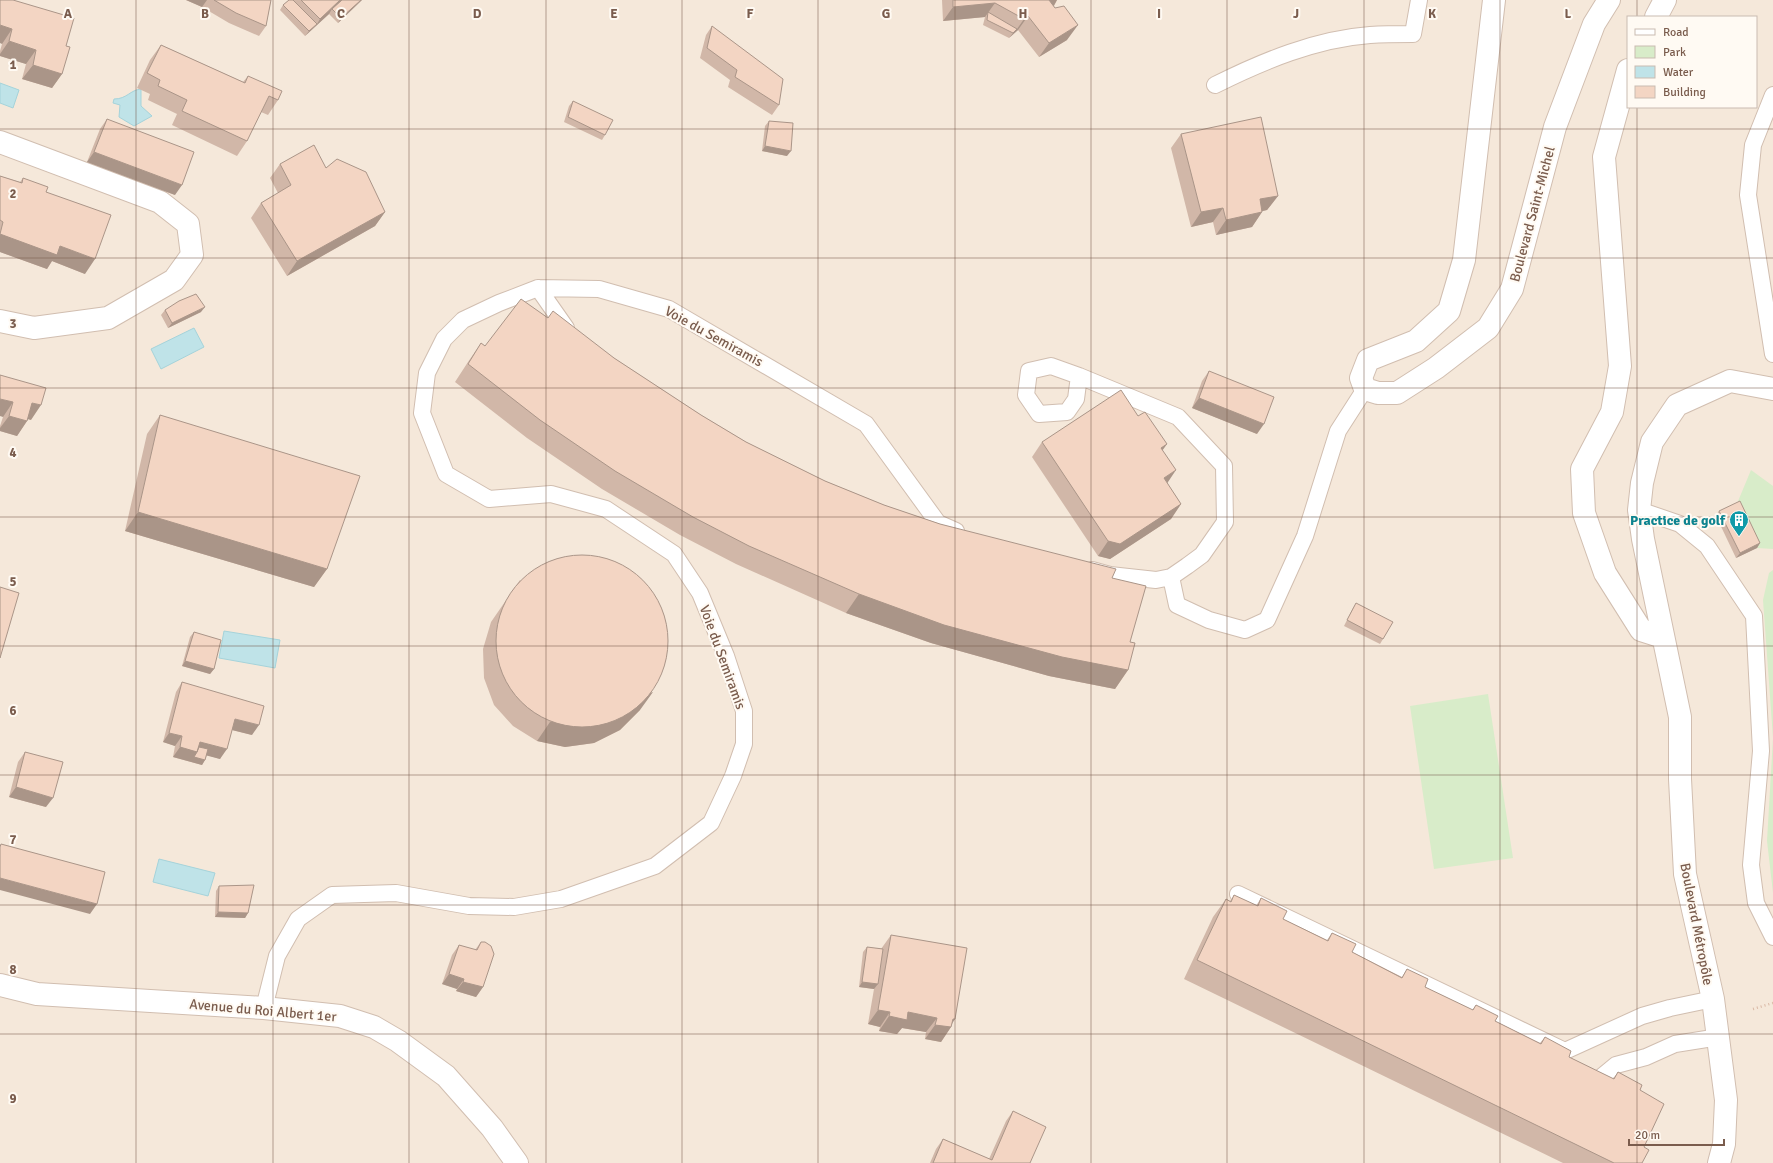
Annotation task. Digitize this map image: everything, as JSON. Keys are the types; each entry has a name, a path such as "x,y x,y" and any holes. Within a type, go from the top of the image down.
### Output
{"street":[{"path":"1365,389 1361,378 1368,360 1416,341 1449,311 1464,260 1474,184 1494,0"},
{"name":"Boulevard Saint-Michel","path":"1365,389 1378,393 1397,393 1436,368 1488,328 1512,289 1555,127 1594,24 1609,0"},
{"path":"1657,16 1665,0"},
{"path":"1627,74 1604,157 1620,366 1612,412 1582,469 1584,513 1605,573 1633,618 1641,630 1663,637"},
{"path":"0,142 160,202 188,224 192,255 174,280 108,318 34,328 0,321"},
{"name":"Boulevard Métropôle","path":"1719,1163 1724,1144 1726,1100 1713,999 1684,874 1680,779 1680,717 1643,539 1639,510 1642,483 1652,442 1677,404 1730,381 1773,389"},
{"name":"Avenue du Roi Albert 1er","path":"0,985 37,994 264,1008 340,1016 374,1027 398,1041 446,1076 492,1128 517,1163"}],"lane":[{"path":"1215,85 1256,65 1327,42 1370,35 1413,34 1419,0"},
{"path":"1773,95 1753,145 1748,195 1773,354"},
{"path":"538,288 566,328 579,336"},
{"name":"Voie du Semiramis","path":"264,1008 278,956 298,919 332,895 396,893 469,906 514,907 561,899 655,866 711,823 733,776 744,744 744,711 726,656 700,593 674,554 606,509 551,494 489,499 446,474 422,413 427,373 444,339 463,320 499,303 538,288 599,289 669,309 866,424 938,523"},
{"path":"1079,376 1178,417 1224,466 1225,522 1202,555 1171,577 1156,580 1110,575 1081,567"},
{"path":"1171,577 1177,605 1209,620 1245,630 1267,620 1306,536 1338,431 1365,389"},
{"path":"1639,510 1680,524 1707,546 1754,616 1761,751 1750,865 1756,903 1773,937"},
{"path":"916,516 972,537"},
{"path":"1238,894 1565,1051 1642,1016 1670,1008 1713,999"},
{"path":"1593,1084 1616,1065 1646,1057 1675,1044 1719,1037"}],"path":[{"path":"1753,1009 1773,1003"}],"shaded area":[{"path":"0,0 1773,0 1773,1163 0,1163"}],"green space":[{"path":"1751,470 1773,486 1773,549 1757,548 1736,506"},
{"path":"1773,570 1773,738 1763,600 1769,573"},
{"path":"1488,694 1513,858 1434,869 1410,706"},
{"path":"1773,738 1773,893 1767,841"}],"water":[{"path":"0,83 19,90 13,108 0,103"},
{"path":"141,89 141,106 152,116 134,126 119,117 120,105 113,103 114,99 122,98"},
{"path":"194,328 204,347 161,369 151,349"},
{"path":"224,631 280,640 275,668 219,658"},
{"path":"159,859 215,873 208,896 153,882"}],"building":[{"path":"0,0 13,0 74,18 66,46 70,47 62,74 33,65 36,50 9,41 12,29 0,25"},
{"path":"214,0 271,0 266,26 236,13"},
{"path":"289,0 293,0 317,24 309,31 283,5"},
{"path":"301,0 340,0 320,19"},
{"path":"342,0 361,0 341,18 332,9"},
{"path":"953,0 1049,0 1055,8 1064,6 1078,25 1049,43 1028,16 1024,19 995,3 953,7"},
{"path":"988,12 1017,29 1013,33 987,20"},
{"path":"712,26 783,79 779,105 735,77 737,70 707,48"},
{"path":"161,45 245,83 248,76 282,91 278,100 269,96 247,141 182,111 187,100 158,86 160,80 147,73"},
{"path":"573,101 613,120 605,135 568,117"},
{"path":"1261,117 1278,196 1260,199 1262,212 1226,220 1223,208 1201,212 1181,134"},
{"path":"107,119 194,152 182,185 94,152"},
{"path":"769,121 793,123 791,151 765,146"},
{"path":"314,145 326,168 337,159 366,172 385,212 297,261 261,203 291,185 280,164"},
{"path":"0,176 22,183 23,178 48,187 46,192 111,215 95,259 60,246 57,255 0,234 3,222 0,220"},
{"path":"196,294 205,307 172,323 165,310 179,301"},
{"path":"521,299 548,318 553,311 614,358 701,415 746,442 825,481 884,505 940,524 1116,569 1112,578 1146,586 1130,642 1135,643 1128,670 1062,657 944,625 859,594 749,546 693,517 615,471 540,420 468,364 481,343 485,346"},
{"path":"1209,371 1274,397 1264,424 1199,398"},
{"path":"0,375 46,388 41,405 32,403 27,421 9,416 13,402 0,399"},
{"path":"1121,390 1138,416 1145,412 1167,444 1161,448 1176,470 1164,478 1181,504 1120,544 1108,541 1042,442"},
{"path":"160,415 360,476 327,569 138,512"},
{"name":"Practice de golf","path":"1740,501 1760,543 1740,553 1719,511"},
{"path":"574,555 590,555 615,561 623,565 637,574 649,586 662,608 668,633 668,649 662,674 649,696 637,708 615,721 590,727 574,727 549,721 541,717 527,708 515,696 502,674 496,649 496,633 502,608 506,600 515,586 527,574 549,561"},
{"path":"0,587 19,593 0,658"},
{"path":"1356,603 1393,622 1383,639 1347,620"},
{"path":"194,632 221,640 214,669 185,661"},
{"path":"182,682 264,706 259,725 235,719 227,749 200,742 197,752 180,747 182,736 169,733"},
{"path":"199,747 208,749 205,760 194,757"},
{"path":"25,752 63,762 53,798 16,787"},
{"path":"1,844 105,872 97,904 0,878"},
{"path":"254,885 248,913 218,912 219,886"},
{"path":"1234,895 1258,906 1261,898 1287,911 1283,919 1328,941 1332,933 1356,944 1352,952 1402,978 1407,969 1428,979 1425,987 1473,1010 1476,1005 1498,1016 1495,1021 1541,1044 1545,1037 1571,1051 1569,1057 1614,1079 1618,1072 1642,1085 1640,1090 1664,1104 1644,1147 1649,1150 1642,1163 1614,1163 1197,960 1226,899 1231,902"},
{"path":"891,935 967,948 955,1019 953,1019 951,1027 935,1025 937,1018 908,1012 907,1020 889,1016 890,1012 878,1010"},
{"path":"481,942 485,942 491,946 494,954 483,987 463,982 464,979 449,974 459,945 477,950"},
{"path":"867,947 883,949 878,984 862,982"},
{"path":"1013,1111 1046,1127 1030,1163 933,1163 943,1139 992,1160"}],"place":[{"name":"Practice de golf","path":"1739,537"}]}
